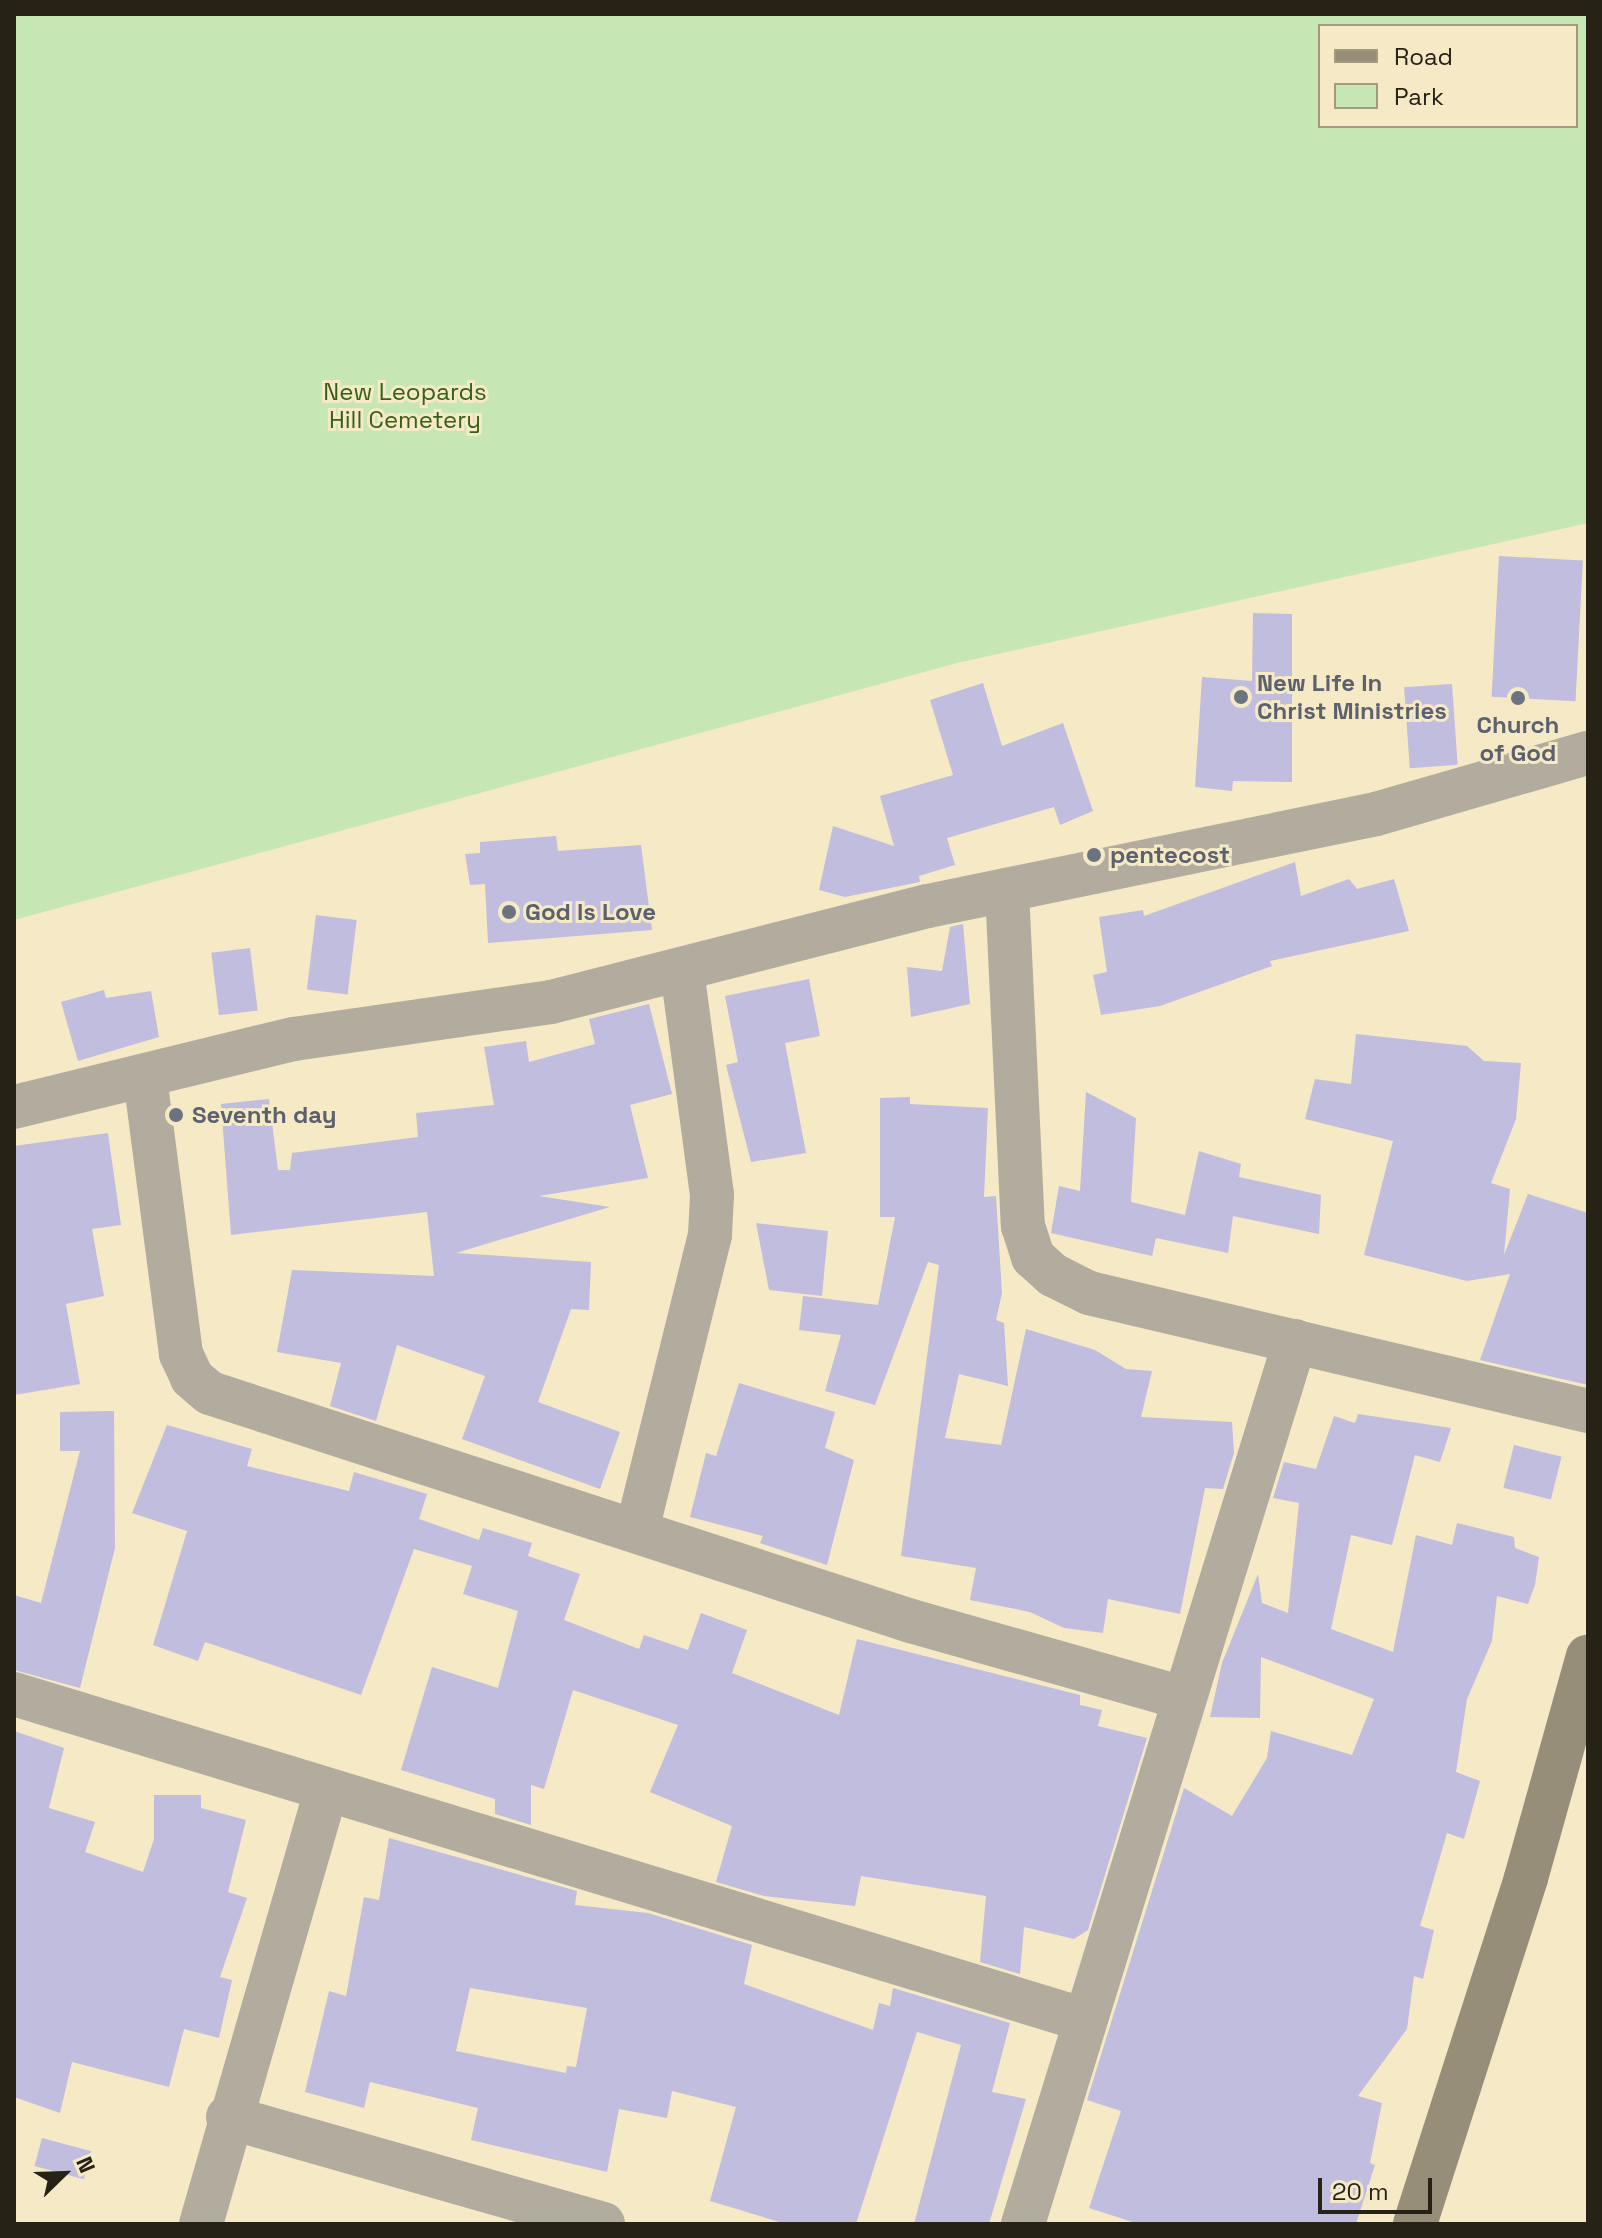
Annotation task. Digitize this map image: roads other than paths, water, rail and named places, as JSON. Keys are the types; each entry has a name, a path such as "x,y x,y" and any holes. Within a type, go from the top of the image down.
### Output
{"street":[{"path":"14,1107 294,1039 551,1002 1007,890 1376,814 1588,753"},
{"path":"1007,890 1023,1226 1033,1257 1089,1293 1588,1411"},
{"path":"637,1530 710,1235 712,1195 682,969"},
{"path":"145,1077 181,1354 192,1378 232,1402 637,1530 911,1621 1183,1698"},
{"path":"1023,2224 1082,2019 1295,1341"},
{"path":"1415,2224 1526,1878 1588,1656"},
{"path":"14,1694 326,1792 1082,2019"},
{"path":"201,2224 228,2117 326,1792"},
{"path":"228,2117 603,2224"}],"place":[{"name":"New Life In Christ Ministries","path":"1241,697"},
{"name":"Church of God","path":"1518,698"},
{"name":"pentecost","path":"1094,855"},
{"name":"God Is Love","path":"509,912"},
{"name":"Seventh day","path":"176,1115"}],"park label":[{"name":"New Leopards Hill Cemetery","path":"405,406"}]}
